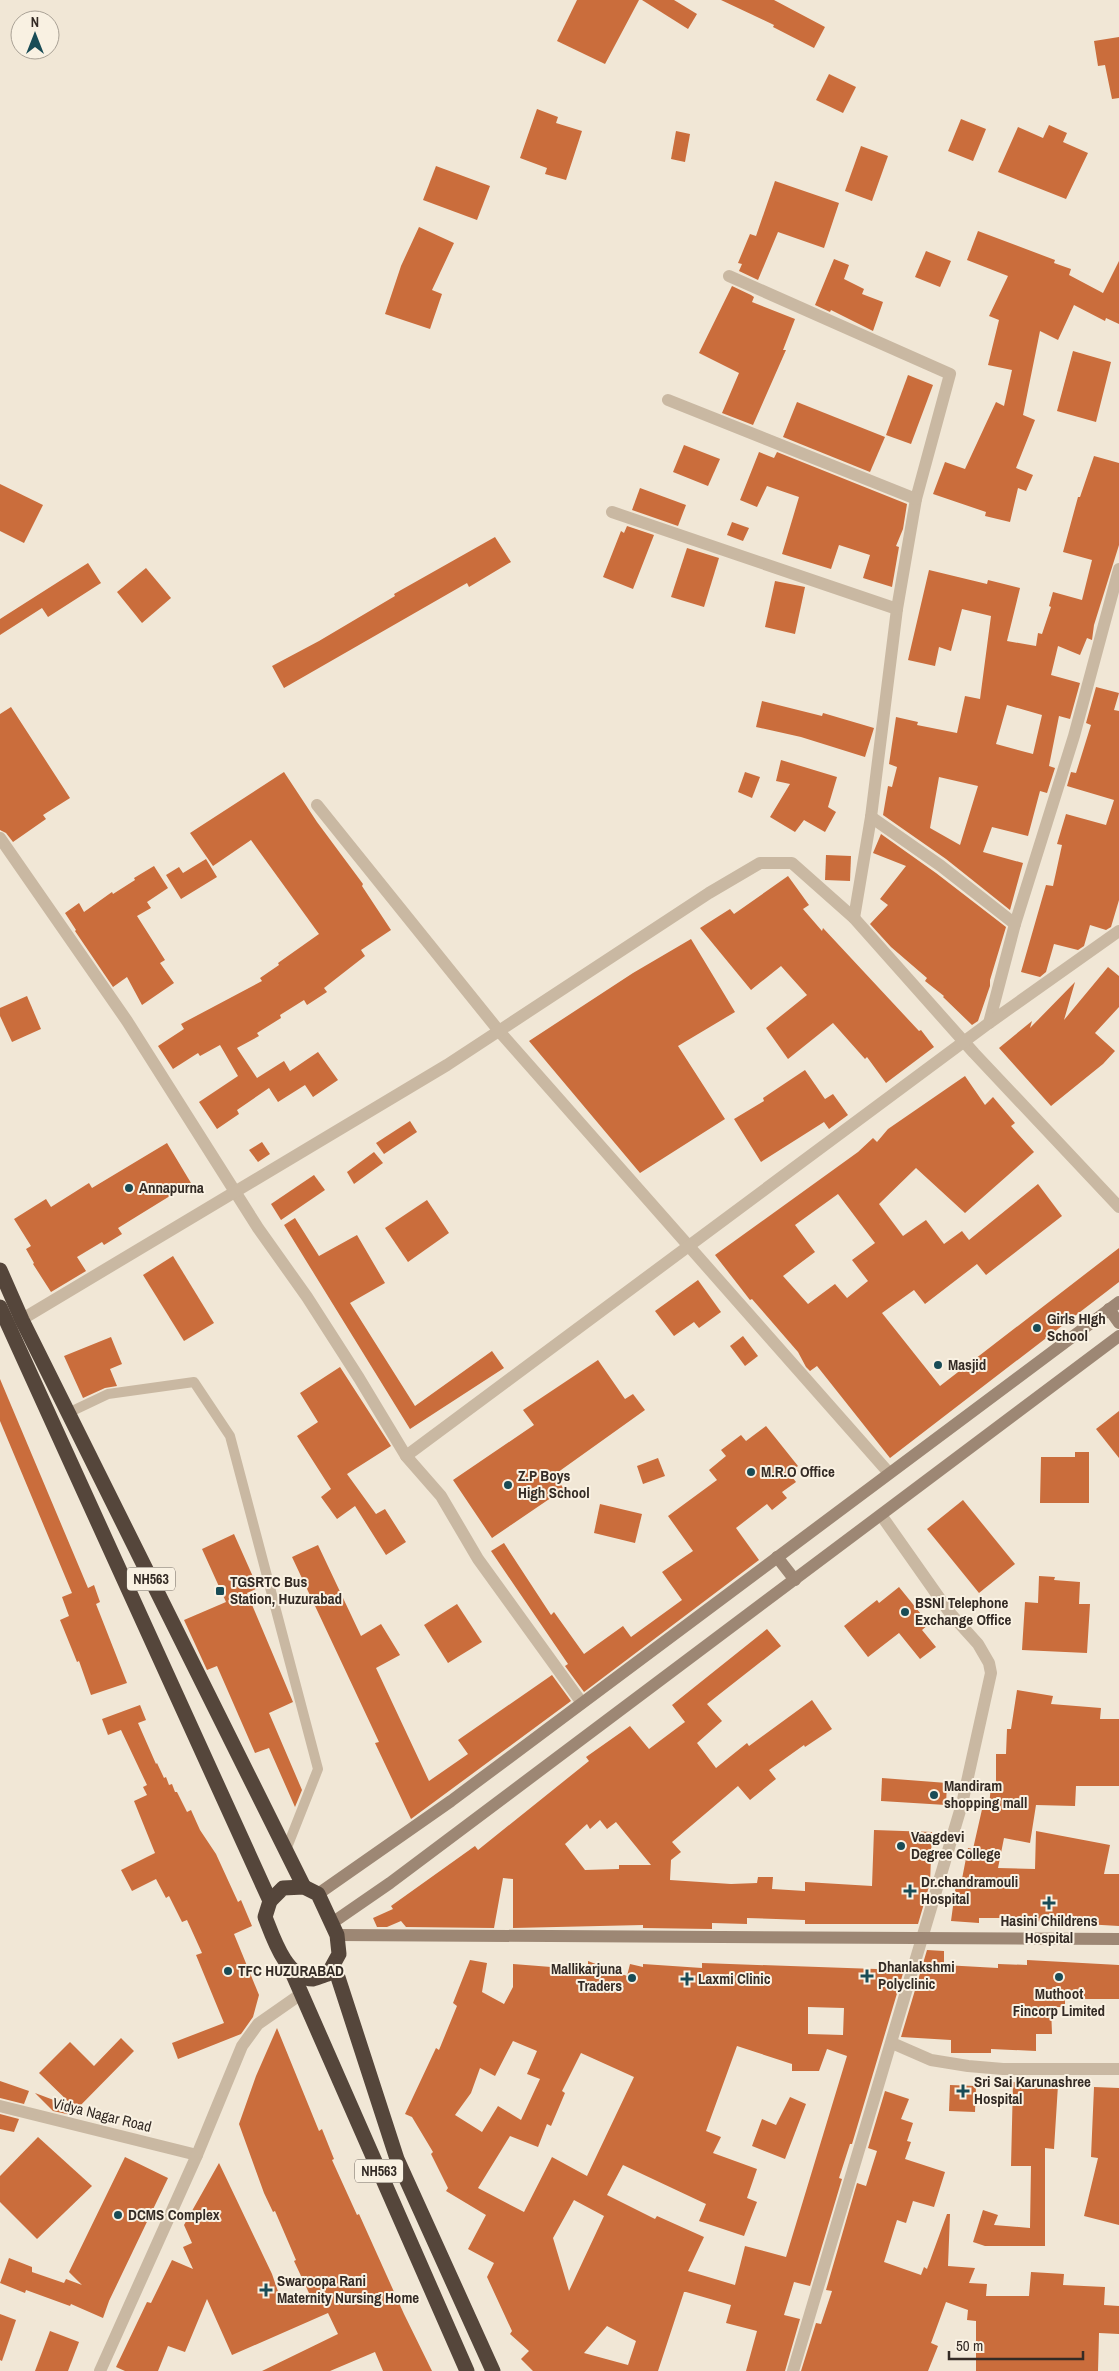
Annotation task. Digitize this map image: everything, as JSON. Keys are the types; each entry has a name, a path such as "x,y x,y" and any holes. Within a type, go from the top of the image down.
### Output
{"highway":[{"name":"NH563","path":"2,1278 15,1323 270,1902 265,1917 276,1945 291,1970 302,1994 467,2371"},
{"name":"NH563","path":"0,1307 15,1323 68,1413 304,1887"},
{"path":"270,1902 283,1888 304,1887 318,1894"},
{"name":"NH563","path":"318,1894 335,1929 339,1954 334,1966 397,2158 493,2371"},
{"path":"291,1970 312,1979 328,1974 334,1966"}],"main road":[{"path":"318,1894 451,1801 1114,1305 1119,1324"},
{"path":"335,1929 390,1883 1119,1336"},
{"path":"778,1557 795,1580"},
{"path":"335,1929 1119,1939"}],"street":[{"path":"729,276 950,374 916,499 897,609 871,817 854,918"},
{"path":"668,400 916,499"},
{"path":"612,512 897,609"},
{"path":"989,1023 1015,924 1074,736 1119,569"},
{"path":"317,805 499,1031 889,1473"},
{"path":"871,817 941,866 1015,924"},
{"path":"0,838 126,1022 237,1192 258,1228 307,1297 360,1378 406,1456 441,1496 478,1559 582,1703"},
{"path":"15,1323 237,1192 499,1031 709,893 760,863 792,863 854,918 965,1042 1119,1207"},
{"path":"406,1456 989,1023 1119,931"},
{"path":"793,2371 962,1804 990,1668 978,1644 950,1613 881,1515"},
{"path":"100,2371 197,2155 242,2046 258,2024 302,1994"},
{"path":"892,2043 931,2060 968,2066 1003,2069 1119,2069"},
{"name":"Vidya Nagar Road","path":"0,2106 197,2155"}],"lane":[{"path":"68,1413 108,1394 194,1382 230,1436 318,1769 286,1850"}],"building":[{"path":"577,0 639,0 605,64 557,41"},
{"path":"642,0 674,0 697,14 688,29"},
{"path":"721,0 774,0 825,27 814,48 773,27 774,25"},
{"path":"1119,37 1119,98 1112,99 1105,65 1098,66 1094,41"},
{"path":"829,74 856,87 843,113 816,100"},
{"path":"537,109 558,117 556,123 582,131 566,180 545,174 547,168 520,158"},
{"path":"961,119 986,129 973,161 948,151"},
{"path":"1049,125 1067,133 1063,142 1088,153 1066,199 998,172 1018,127 1043,138"},
{"path":"676,131 690,134 685,162 671,159"},
{"path":"861,146 888,156 872,201 845,191"},
{"path":"436,166 490,186 477,220 423,200"},
{"path":"775,181 839,203 824,248 778,232 758,280 739,271 742,264 738,263 750,234 756,236"},
{"path":"419,227 454,243 432,290 442,294 430,329 385,314 401,266"},
{"path":"978,231 1055,260 1054,263 1071,269 1069,275 1103,293 1119,261 1119,324 1106,318 1105,321 1074,305 1058,340 1040,331 1023,415 1035,420 1016,468 1033,475 1026,491 1018,488 1010,522 985,516 986,512 933,494 945,462 965,469 996,402 1004,406 1012,370 988,365 999,320 989,316 1008,276 967,260"},
{"path":"926,251 951,261 940,287 915,277"},
{"path":"834,259 849,265 844,279 864,289 862,294 883,302 873,331 831,310 830,312 815,305"},
{"path":"732,286 754,297 752,302 795,319 783,350 786,350 753,425 722,413 739,373 699,353"},
{"path":"1073,351 1111,362 1096,422 1057,411"},
{"path":"908,375 933,385 911,444 886,435"},
{"path":"797,402 885,437 870,472 783,437"},
{"path":"684,445 720,459 708,486 673,472"},
{"path":"759,452 774,458 777,452 907,504 903,529 896,546 899,547 892,587 863,578 870,555 839,545 831,569 782,554 799,497 767,486 757,507 740,500"},
{"path":"1094,456 1119,463 1119,545 1094,625 1092,640 1087,638 1080,655 1058,646 1051,675 1080,683 1070,719 1059,716 1049,766 1055,768 1047,793 1040,791 1028,836 992,827 983,852 1023,863 1010,910 946,859 883,815 888,786 892,787 897,767 889,764 896,717 918,722 917,725 957,733 965,696 980,699 991,616 962,609 951,651 939,647 935,666 908,660 929,570 987,584 988,580 1020,588 1007,641 1036,646 1038,633 1042,634 1051,607 1049,606 1053,592 1082,600 1092,560 1063,552 1078,497 1080,497","holes":["1007,705 1042,715 1033,754 996,744","939,777 978,786 960,845 930,828"]},
{"path":"0,484 43,505 24,543 0,531"},
{"path":"640,488 686,505 678,526 632,510"},
{"path":"732,522 749,528 743,541 727,535"},
{"path":"627,526 654,535 633,589 603,577 621,531 624,533"},
{"path":"495,537 511,562 469,587 467,583 284,688 272,666 319,641 395,596 394,594"},
{"path":"687,548 719,558 704,607 671,597"},
{"path":"88,563 101,583 48,617 42,608 0,635 0,619"},
{"path":"146,568 171,598 142,623 117,592"},
{"path":"775,581 805,587 795,634 765,627"},
{"path":"1096,687 1119,693 1114,710 1119,711 1119,900 1111,927 1106,930 1090,925 1084,946 1078,950 1054,944 1046,972 1040,977 1021,972 1046,885 1053,886 1062,845 1057,844 1066,814 1106,825 1114,800 1067,786 1071,772 1076,773 1091,725 1086,723"},
{"path":"762,701 822,716 823,713 874,728 865,757 801,737 756,727"},
{"path":"11,707 70,798 43,815 46,819 13,842 6,833 0,830 0,714"},
{"path":"781,760 837,777 828,807 836,812 825,832 804,820 795,832 770,817 790,784 776,781"},
{"path":"284,772 317,822 363,884 362,886 391,930 361,950 365,956 324,988 327,992 307,1005 304,1000 280,1015 281,1018 257,1033 259,1036 237,1048 257,1078 284,1061 290,1071 318,1052 338,1080 313,1097 305,1085 278,1102 269,1088 237,1110 239,1114 217,1129 199,1102 238,1076 220,1045 200,1056 198,1053 173,1069 158,1046 184,1029 181,1024 262,981 260,978 279,965 278,963 319,934 251,840 213,866 190,833"},
{"path":"745,772 760,777 752,798 738,792"},
{"path":"881,834 936,873 1006,927 990,980 990,986 978,1021 972,1025 944,996 925,981 927,978 891,947 870,924 888,905 880,899 906,866 873,853"},
{"path":"826,855 851,856 850,881 825,880"},
{"path":"206,859 217,877 181,899 166,875 179,867 183,873"},
{"path":"154,866 168,888 147,902 151,908 137,916 165,960 160,963 174,983 142,1005 127,977 113,987 65,913 79,903 84,912"},
{"path":"788,876 809,905 803,909 919,1031 921,1030 934,1047 886,1083 867,1057 865,1059 833,1023 788,1059 766,1028 807,995 781,966 751,990 700,928 730,909 734,914"},
{"path":"691,939 735,1012 678,1046 725,1119 640,1173 529,1041 633,973"},
{"path":"1108,967 1119,976 1119,1007 1095,1033 1115,1051 1103,1064 1051,1106 999,1048 1032,1021 1030,1028 1075,982 1064,1020"},
{"path":"27,996 41,1029 12,1042 0,1016 0,1008"},
{"path":"805,1070 825,1099 833,1094 848,1115 829,1129 824,1122 761,1162 734,1119 764,1101 763,1098"},
{"path":"965,1076 985,1105 993,1097 1015,1123 1011,1126 1034,1152 965,1213 916,1168 879,1204 903,1236 926,1220 944,1244 962,1231 969,1240 1038,1184 1062,1216 986,1275 977,1264 925,1304 914,1290 882,1313 940,1386 1119,1248 1119,1282 890,1458 817,1366 810,1371 806,1367 798,1352 752,1299 750,1300 715,1255 858,1152 873,1138 877,1142 888,1129","holes":["838,1194 875,1243 852,1260 868,1281 847,1298 835,1284 808,1304 783,1276 815,1252 795,1225"]},
{"path":"410,1121 417,1132 384,1154 376,1143"},
{"path":"262,1142 270,1154 258,1162 249,1150"},
{"path":"167,1143 191,1183 118,1228 122,1234 104,1245 102,1242 77,1257 86,1271 51,1292 33,1264 26,1249 31,1246 14,1219 46,1199 51,1207 89,1183 92,1188"},
{"path":"374,1152 383,1163 354,1184 347,1172"},
{"path":"314,1175 325,1190 281,1220 271,1204"},
{"path":"427,1200 449,1233 408,1262 385,1228"},
{"path":"295,1218 319,1256 357,1235 385,1283 350,1303 415,1406 492,1351 504,1368 410,1429 284,1225"},
{"path":"173,1256 214,1323 184,1341 143,1275"},
{"path":"698,1280 721,1312 699,1328 694,1322 674,1336 655,1311"},
{"path":"743,1336 758,1356 745,1366 730,1346"},
{"path":"111,1337 122,1364 110,1369 117,1386 105,1388 83,1398 64,1356"},
{"path":"598,1360 625,1399 633,1394 645,1410 554,1475 564,1489 492,1538 453,1480 534,1425 523,1410"},
{"path":"340,1367 391,1446 347,1474 376,1514 385,1509 406,1542 386,1555 355,1506 337,1519 321,1497 331,1489 297,1436 318,1422 300,1393"},
{"path":"0,1379 88,1588 94,1585 100,1602 96,1604 127,1683 91,1695 79,1661 77,1662 60,1620 69,1616 62,1597 72,1593 0,1421"},
{"path":"1119,1411 1119,1458 1096,1429"},
{"path":"766,1426 798,1466 789,1473 796,1482 782,1492 787,1498 772,1510 767,1504 736,1528 759,1560 584,1692 565,1666 568,1664 491,1551 504,1543 551,1615 554,1612 584,1654 623,1626 631,1637 682,1600 662,1572 693,1551 668,1516 717,1480 709,1470 726,1456 721,1450 741,1435 746,1441"},
{"path":"1075,1452 1089,1452 1089,1503 1040,1503 1041,1457 1075,1457"},
{"path":"658,1458 665,1476 643,1484 637,1466"},
{"path":"963,1500 1015,1564 979,1593 927,1529"},
{"path":"600,1504 642,1514 635,1543 594,1533"},
{"path":"234,1534 258,1588 247,1593 293,1702 269,1713 302,1790 295,1807 269,1748 255,1753 217,1666 207,1670 184,1620 226,1602 202,1549"},
{"path":"318,1545 361,1636 381,1624 400,1655 376,1668 429,1781 468,1754 458,1740 552,1675 571,1701 411,1819 375,1743 379,1742 292,1557"},
{"path":"1039,1576 1055,1577 1054,1580 1080,1582 1079,1604 1090,1604 1087,1653 1022,1650 1025,1602 1038,1603"},
{"path":"899,1587 929,1624 922,1630 936,1647 920,1659 899,1633 868,1657 844,1626 877,1600 879,1603"},
{"path":"457,1604 482,1642 448,1663 424,1625"},
{"path":"767,1629 781,1646 707,1704 722,1721 697,1743 716,1768 747,1743 749,1746 812,1700 832,1729 805,1747 804,1745 769,1770 776,1779 750,1800 738,1786 672,1842 681,1852 671,1860 670,1880 731,1884 757,1883 758,1877 773,1877 772,1889 805,1891 805,1882 872,1886 874,1830 932,1832 930,1883 918,1924 805,1924 805,1920 747,1918 747,1924 712,1923 712,1929 643,1928 643,1925 513,1928 513,1879 503,1878 494,1928 406,1927 401,1921 387,1927 377,1927 373,1918 393,1909 391,1906 475,1846 478,1850 589,1761 586,1757 630,1726 649,1749 685,1722 672,1705","holes":["600,1820 607,1829 616,1822 651,1865 619,1865 619,1869 585,1870 565,1844 587,1824 590,1829"]},
{"path":"1017,1690 1053,1696 1051,1704 1101,1708 1100,1719 1119,1719 1119,1786 1076,1786 1075,1806 1036,1805 1030,1843 1004,1838 998,1868 1035,1869 1036,1831 1110,1845 1104,1874 1119,1874 1119,1926 1016,1920 1016,1918 979,1918 979,1923 951,1921 956,1884 961,1884 968,1848 973,1849 983,1805 989,1806 991,1786 996,1786 996,1754 1006,1754 1007,1729 1011,1729"},
{"path":"140,1705 146,1720 138,1723 156,1764 164,1778 166,1777 169,1785 172,1784 187,1812 191,1810 200,1830 216,1854 238,1902 241,1900 252,1926 234,1934 259,1995 253,2017 241,2034 178,2059 172,2043 224,2023 196,1955 202,1953 187,1920 182,1922 169,1896 166,1898 156,1879 132,1891 121,1870 155,1853 134,1801 147,1795 143,1787 147,1785 121,1730 108,1735 102,1719"},
{"path":"882,1778 947,1783 946,1805 881,1801"},
{"path":"927,1950 944,1951 944,1965 998,1968 998,1964 1027,1965 1027,1960 1119,1965 1119,1999 1065,1999 1065,2007 1051,2007 1052,2034 1036,2034 1036,2051 991,2049 991,2053 951,2053 951,2040 901,2037"},
{"path":"470,1960 487,1963 482,1992 504,2004 513,1987 513,1964 564,1968 564,1964 588,1967 588,1961 627,1976 630,1964 643,1967 643,1964 702,1968 702,1963 904,1970 852,2144 850,2144 839,2178 842,2179 810,2286 794,2282 784,2315 800,2319 785,2371 746,2371 757,2331 726,2323 731,2305 686,2292 684,2292 658,2371 533,2371 521,2359 529,2351 510,2334 512,2331 487,2277 494,2263 468,2249 486,2215 446,2191 448,2188 431,2154 433,2152 412,2117 405,2114 436,2048 439,2050 457,2006 453,2003","holes":["808,2007 844,2008 843,2035 808,2034","513,2041 537,2051 527,2074 540,2079 521,2120 498,2106 482,2132 455,2115 471,2093 480,2068 495,2076","737,2046 792,2064 792,2071 819,2071 827,2049 847,2056 786,2257 745,2246 735,2285 688,2271 704,2237 657,2216 655,2219 607,2195 623,2165 706,2204 699,2221 744,2236 757,2202 747,2198 757,2169 713,2153 721,2137 706,2131","581,2053 634,2077 587,2176 552,2157 524,2212 478,2188 510,2136 538,2147 547,2124 551,2126 565,2093 562,2091","574,2200 604,2216 569,2291 553,2238","607,2326 636,2341 628,2365 584,2353"]},
{"path":"277,2028 319,2131 322,2129 334,2159 332,2160 432,2371 383,2371 375,2352 330,2371 262,2371 338,2334 328,2313 232,2355 207,2299 185,2352 168,2346 158,2371 125,2371 116,2367 147,2302 151,2303 172,2260 193,2269 183,2247 192,2243 184,2225 219,2163 272,2274 282,2303 309,2293 294,2261 296,2260 275,2211 273,2212 264,2193 239,2124 256,2076"},
{"path":"121,2038 134,2051 71,2115 53,2111 35,2093 75,2108 39,2073 70,2042 94,2066"},
{"path":"0,2081 29,2091 24,2104 0,2098"},
{"path":"1013,2082 1058,2085 1054,2149 1045,2148 1045,2246 985,2246 973,2242 983,2210 998,2215 994,2225 1030,2228 1031,2166 1011,2166"},
{"path":"950,2085 976,2086 975,2112 949,2111"},
{"path":"1094,2087 1119,2088 1119,2225 1084,2216 1098,2158 1091,2157"},
{"path":"885,2091 909,2099 901,2119 913,2123 907,2141 911,2142 905,2159 945,2172 934,2207 913,2201 906,2223 897,2220 884,2262 921,2275 924,2267 927,2269 947,2214 950,2214 948,2266 975,2268 969,2283 987,2284 986,2296 1029,2296 1031,2272 1064,2274 1063,2285 1105,2287 1104,2305 1119,2306 1119,2334 1099,2333 1098,2371 976,2371 976,2321 967,2320 968,2310 946,2302 931,2343 938,2346 928,2371 801,2371 816,2323 821,2324 832,2291 826,2290 857,2183 866,2186 877,2151 868,2148"},
{"path":"790,2097 806,2104 785,2159 752,2146 762,2119 776,2125"},
{"path":"0,2114 19,2119 14,2132 0,2129"},
{"path":"38,2137 92,2186 37,2239 0,2202 0,2176"},
{"path":"125,2157 168,2178 109,2301 103,2318 71,2304 70,2306 26,2290 25,2293 0,2283 9,2258 32,2267 32,2272 64,2283 66,2279 82,2285 69,2272"},
{"path":"0,2314 16,2320 2,2361 0,2360"},
{"path":"50,2331 79,2342 68,2371 35,2371"}],"place":[{"name":"Annapurna","path":"129,1188"},
{"name":"Girls HIgh School","path":"1037,1328"},
{"name":"Masjid","path":"938,1365"},
{"name":"M.R.O Office","path":"751,1472"},
{"name":"Z.P Boys High School","path":"508,1485"},
{"name":"TGSRTC Bus Station, Huzurabad","path":"220,1591"},
{"name":"BSNl Telephone Exchange Office","path":"905,1612"},
{"name":"Mandiram shopping mall","path":"934,1795"},
{"name":"Vaagdevi Degree College","path":"901,1846"},
{"name":"Dr.chandramouli Hospital","path":"910,1891"},
{"name":"Hasini Childrens Hospital","path":"1049,1903"},
{"name":"TFC HUZURABAD","path":"228,1971"},
{"name":"Dhanlakshmi Polyclinic","path":"867,1976"},
{"name":"Muthoot Fincorp Limited","path":"1059,1977"},
{"name":"Mallikarjuna Traders","path":"632,1978"},
{"name":"Laxmi Clinic","path":"687,1979"},
{"name":"Sri Sai Karunashree Hospital","path":"963,2091"},
{"name":"DCMS Complex","path":"118,2215"},
{"name":"Swaroopa Rani Maternity Nursing Home","path":"266,2290"}]}
